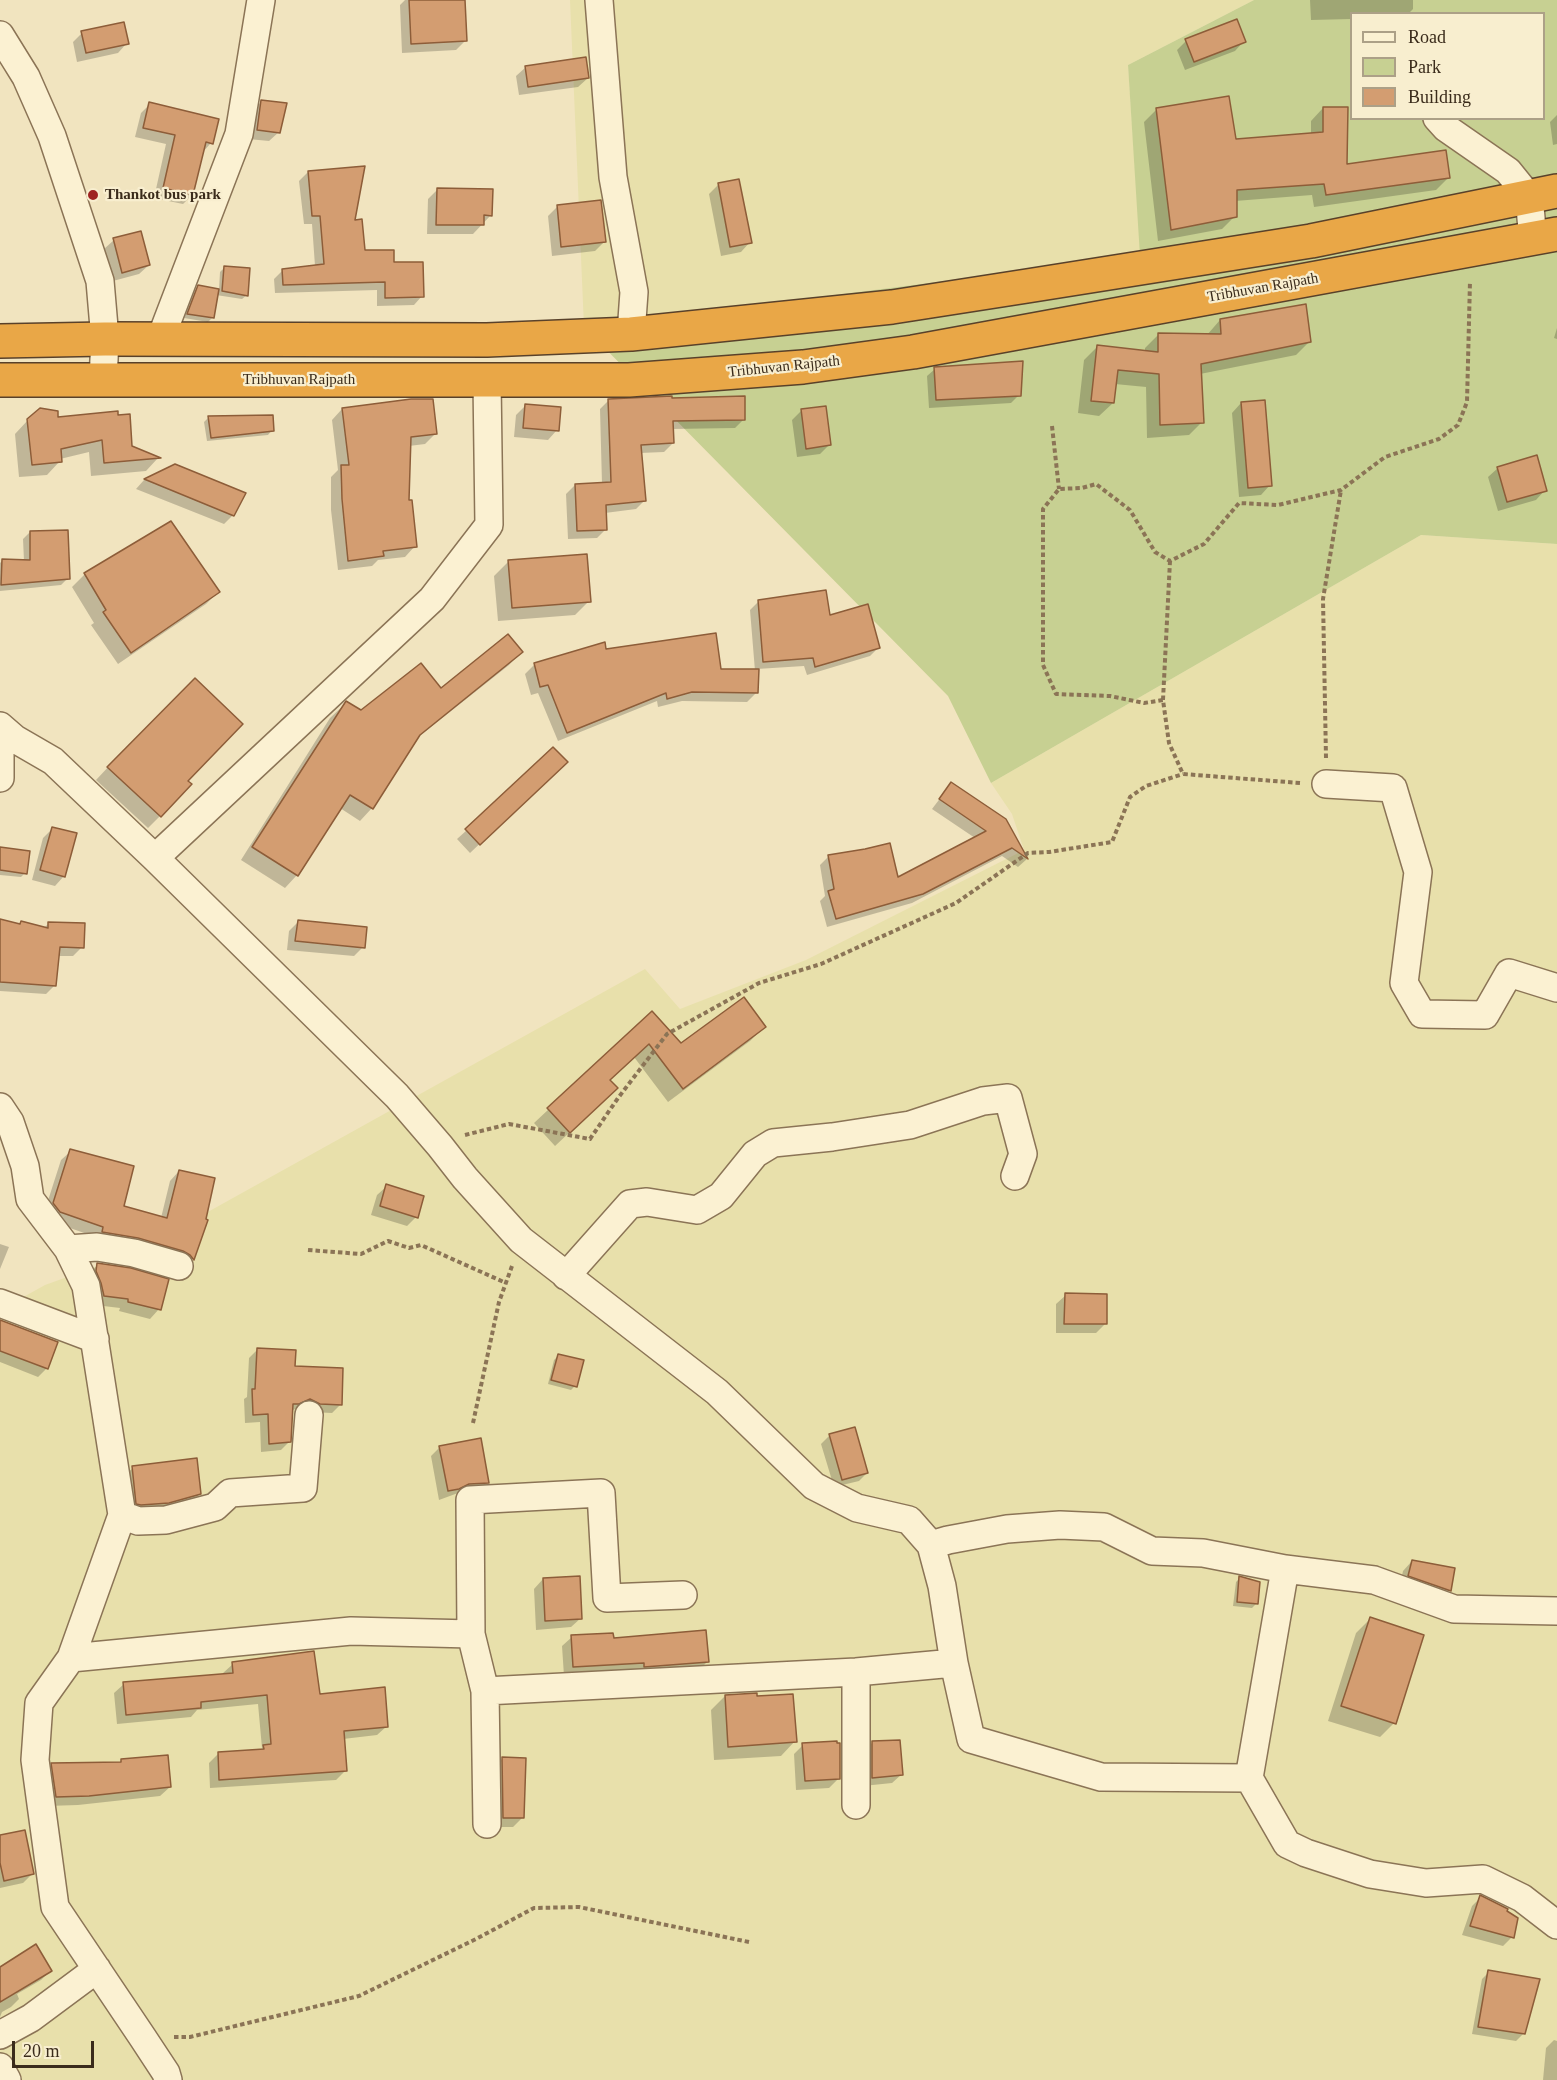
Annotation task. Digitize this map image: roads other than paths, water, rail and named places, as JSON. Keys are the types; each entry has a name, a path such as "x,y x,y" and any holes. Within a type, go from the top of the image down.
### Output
{"highway":[{"path":"0,341 487,340 631,334 892,307 1311,241 1543,194"},
{"name":"Tribhuvan Rajpath","path":"0,380 639,379 803,367 914,352 1545,237"}],"street":[{"path":"160,339 239,134 261,0"},
{"path":"599,0 613,177 634,292 631,334"},
{"path":"0,35 26,77 52,136 100,280 105,339 103,380"},
{"path":"1439,120 1446,128 1543,194 1545,237"},
{"path":"155,858 432,599 489,525 487,381"},
{"path":"0,726 53,761 397,1096 465,1178 521,1240 717,1392 814,1486 857,1508 909,1520 931,1545 942,1586 954,1663 971,1739 1101,1777 1249,1778"},
{"path":"0,753 0,778"},
{"path":"1326,784 1393,788 1418,872 1404,983 1422,1014 1485,1016 1509,973 1557,988"},
{"path":"566,1276 630,1204 647,1202 697,1210 721,1196 755,1154 772,1143 832,1137 910,1125 983,1101 1008,1098 1023,1154 1015,1176"},
{"path":"0,1107 10,1122 25,1166 30,1199 68,1250 86,1286 122,1515 71,1658 39,1703 35,1760 55,1907 166,2073 168,2080"},
{"path":"68,1250 97,1247 134,1253 179,1266"},
{"path":"0,1303 95,1339"},
{"path":"122,1515 138,1521 166,1520 215,1507 230,1493 303,1488 309,1415"},
{"path":"487,1824 485,1691 471,1634 470,1500 601,1493 607,1598 683,1595"},
{"path":"931,1545 1007,1529 1060,1525 1104,1527 1152,1551 1203,1553 1285,1569 1374,1580 1454,1609 1557,1611"},
{"path":"1285,1569 1249,1778 1287,1844 1306,1853 1370,1874 1426,1883 1483,1879 1521,1898 1557,1925"},
{"path":"71,1658 351,1631 471,1634"},
{"path":"485,1691 856,1672 954,1663"},
{"path":"856,1672 856,1805"},
{"path":"0,2036 31,2018 97,1969"},
{"path":"0,2067 7,2080"}],"place":[{"name":"Thankot bus park","path":"93,195"}]}
